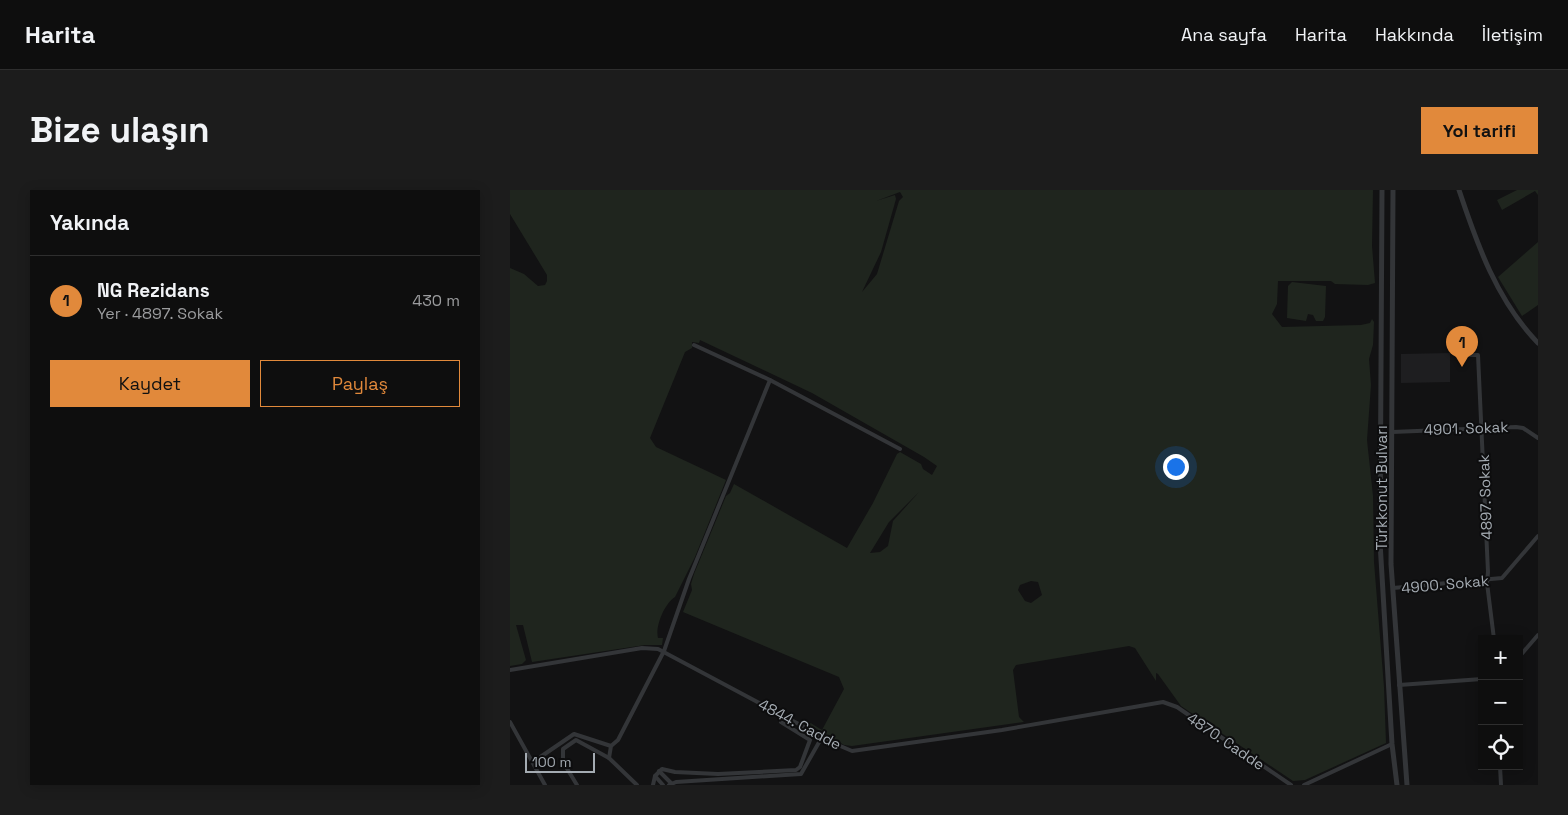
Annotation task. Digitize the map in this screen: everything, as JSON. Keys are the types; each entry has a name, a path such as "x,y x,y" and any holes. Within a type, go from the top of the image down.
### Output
{"street":[{"name":"Türkkonut Bulvarı","path":"1382,190 1380,542 1392,744 1397,785"},
{"name":"Türkkonut Bulvarı","path":"1393,190 1393,588 1407,785"},
{"path":"1459,190 1476,242 1501,292 1538,343"},
{"path":"694,345 770,380 900,449"},
{"name":"4897. Sokak","path":"1461,355 1478,355 1487,579 1494,635"},
{"path":"609,758 611,746 618,740 664,651 689,579 770,380"},
{"name":"4901. Sokak","path":"1392,432 1482,427 1523,428 1538,438"},
{"name":"4900. Sokak","path":"1393,588 1505,577 1538,536"},
{"path":"1523,652 1538,635"},
{"name":"4844. Cadde","path":"510,670 642,648 664,651 822,737 844,748 857,750 1002,730 1160,702"},
{"path":"1399,685 1478,680"},
{"name":"4870. Cadde","path":"1160,702 1176,707 1291,785"},
{"path":"510,722 545,785"},
{"path":"653,785 655,776 660,770 667,769 675,772 718,774 796,770 800,767 810,740 780,722"},
{"path":"533,762 574,734 611,746"},
{"path":"660,770 670,784 797,775 804,771 822,737"},
{"path":"577,785 563,762 563,749 576,740 609,758 637,785"},
{"path":"1304,785 1392,744"},
{"path":"1500,770 1501,785"},
{"path":"655,776 663,785"}],"shaded area":[{"path":"510,190 1373,190 1372,246 1375,283 1368,285 1335,284 1331,281 1278,281 1277,304 1272,314 1282,327 1361,325 1370,323 1372,319 1374,322 1373,345 1369,359 1371,385 1367,440 1373,496 1374,562 1384,687 1386,743 1305,780 1293,781 1181,706 1158,674 1156,673 1156,681 1135,648 1129,646 1016,665 1013,670 1019,717 1024,722 852,746 844,745 808,724 809,722 822,730 844,689 839,677 683,612 692,590 691,584 694,574 726,496 730,493 734,484 847,548 873,503 897,454 900,452 921,464 923,469 932,475 937,466 812,393 700,340 699,343 692,342 692,348 685,352 650,438 656,447 726,480 695,557 675,597 667,605 661,616 657,633 658,638 663,638 662,645 645,645 532,662 523,625 516,625 526,660 522,664 510,666 510,268 524,274 538,286 545,285 547,275 510,214","holes":["900,192 903,197 899,201 877,274 862,292 881,252 896,199 895,195 876,201","919,492 893,521 888,546 880,552 870,553 889,522","1031,581 1038,582 1042,595 1031,603 1025,601 1018,590 1020,585"]},
{"path":"1517,190 1538,190 1538,195 1535,191 1502,210 1497,200"},
{"path":"1538,242 1538,305 1522,316 1498,277"},
{"path":"1292,282 1326,286 1325,317 1323,321 1316,321 1313,315 1308,314 1306,321 1287,318 1288,286"},
{"path":"1450,353 1450,382 1401,383 1401,354"}],"place":[{"name":"NG Rezidans","path":"1462,367"}]}
